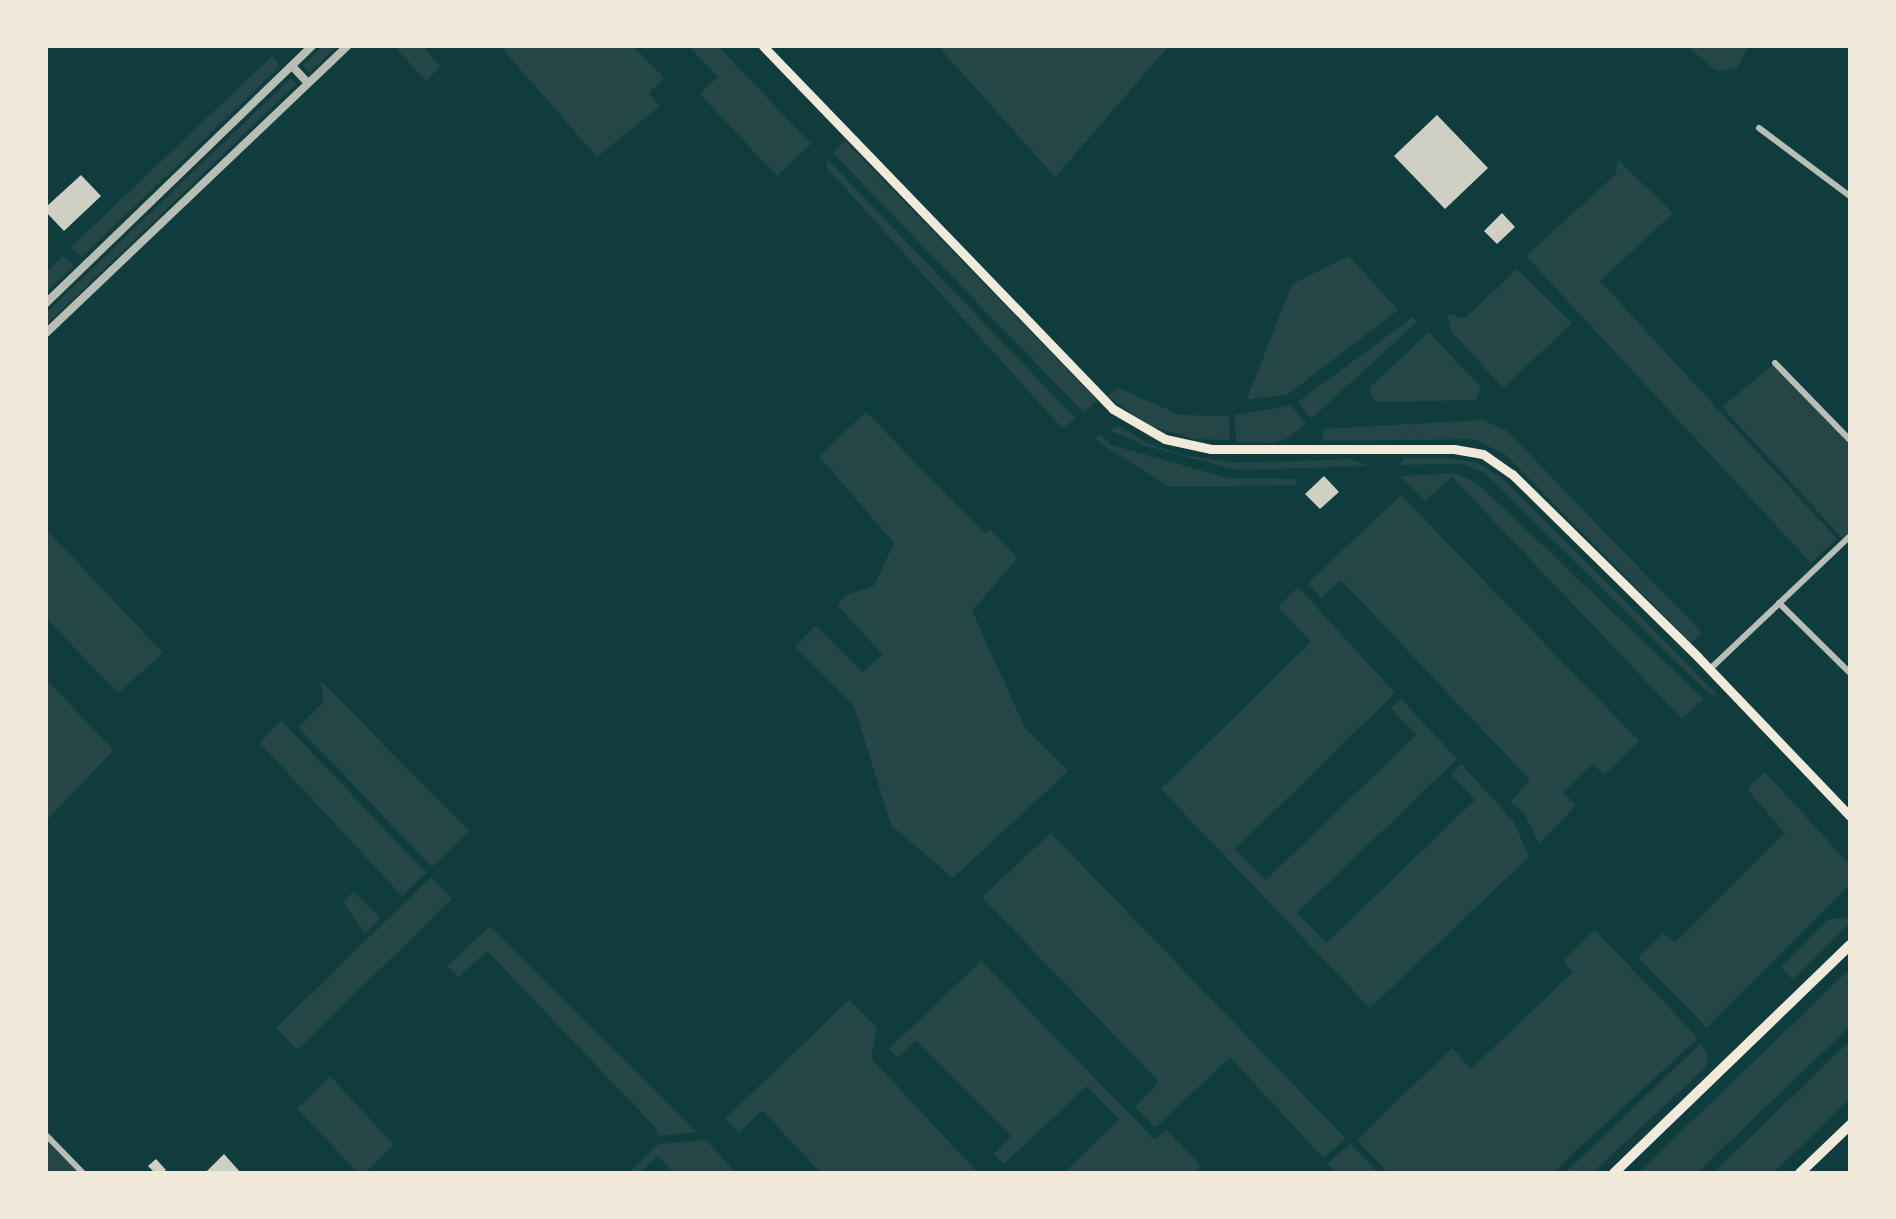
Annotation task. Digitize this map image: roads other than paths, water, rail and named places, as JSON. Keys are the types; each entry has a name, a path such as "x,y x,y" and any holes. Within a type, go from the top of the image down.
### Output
{"main road":[{"path":"763,46 1113,409 1165,439 1211,449 1454,449 1483,454 1512,474 1710,669 1850,816"},
{"path":"1614,1173 1850,945"},
{"path":"1800,1173 1850,1125"}],"street":[{"path":"46,303 312,46"},
{"path":"46,333 347,46"},
{"path":"292,66 308,83"},
{"path":"1759,128 1850,196"},
{"path":"1775,363 1850,440"},
{"path":"1710,669 1848,541"},
{"path":"1779,603 1850,673"},
{"path":"46,1135 83,1173"}]}
